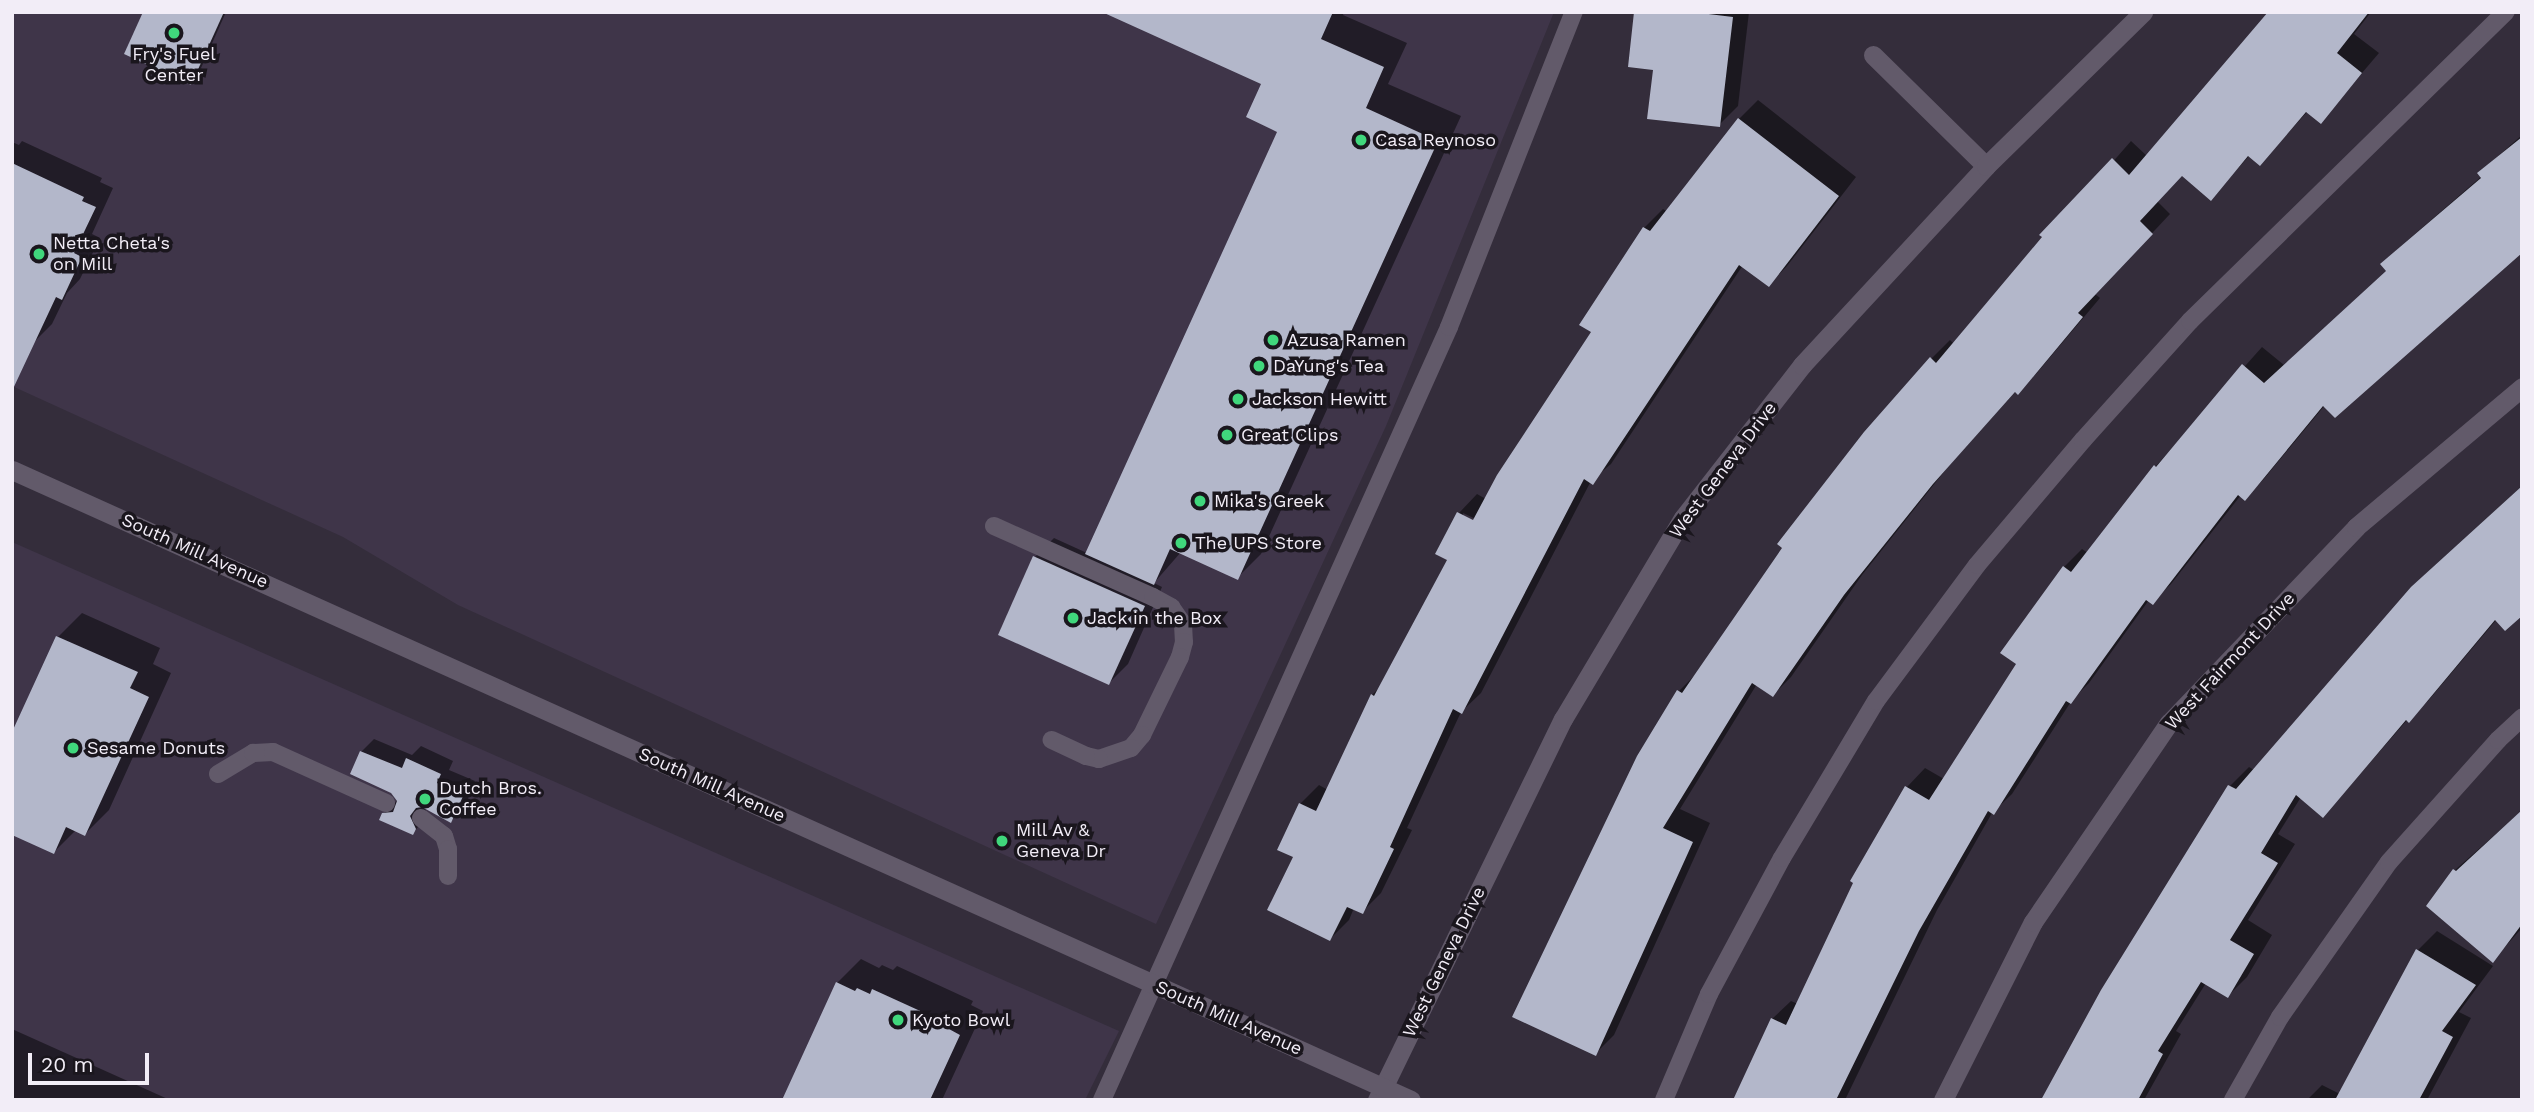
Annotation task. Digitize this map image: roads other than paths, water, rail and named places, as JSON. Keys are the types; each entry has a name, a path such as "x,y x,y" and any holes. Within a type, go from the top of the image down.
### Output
{"street":[{"name":"West Geneva Drive","path":"1380,1093 1563,719 1683,518 1802,365 1986,166 2143,12"},
{"path":"1873,55 1986,166"},
{"name":"West Fairmont Drive","path":"1943,1100 2033,922 2169,723 2356,527 2522,387"},
{"name":"South Mill Avenue","path":"12,470 1156,985 1380,1093 1412,1100"}],"lane":[{"path":"1102,1100 1156,985 1449,327 1574,12"},
{"path":"1664,1100 1709,994 1782,858 1876,701 1978,565 2083,440 2190,321 2506,12"},
{"path":"994,526 1153,597 1171,607 1183,624 1184,642 1180,657 1142,736 1130,748 1099,759 1052,740"},
{"path":"2233,1100 2280,1017 2389,862 2498,740 2522,718"},
{"path":"218,774 253,752 273,752 386,803"},
{"path":"421,818 444,836 448,849 448,876"}],"place":[{"name":"Fry's Fuel Center","path":"174,33"},
{"name":"Casa Reynoso","path":"1361,140"},
{"name":"Netta Cheta's on Mill","path":"39,254"},
{"name":"Azusa Ramen","path":"1273,340"},
{"name":"DaYung's Tea","path":"1259,366"},
{"name":"Jackson Hewitt","path":"1238,399"},
{"name":"Great Clips","path":"1227,435"},
{"name":"Mika's Greek","path":"1200,501"},
{"name":"The UPS Store","path":"1181,543"},
{"name":"Jack in the Box","path":"1073,618"},
{"name":"Sesame Donuts","path":"73,748"},
{"name":"Dutch Bros. Coffee","path":"425,799"},
{"name":"Mill Av & Geneva Dr","path":"1002,841"},
{"name":"Kyoto Bowl","path":"898,1020"}]}
